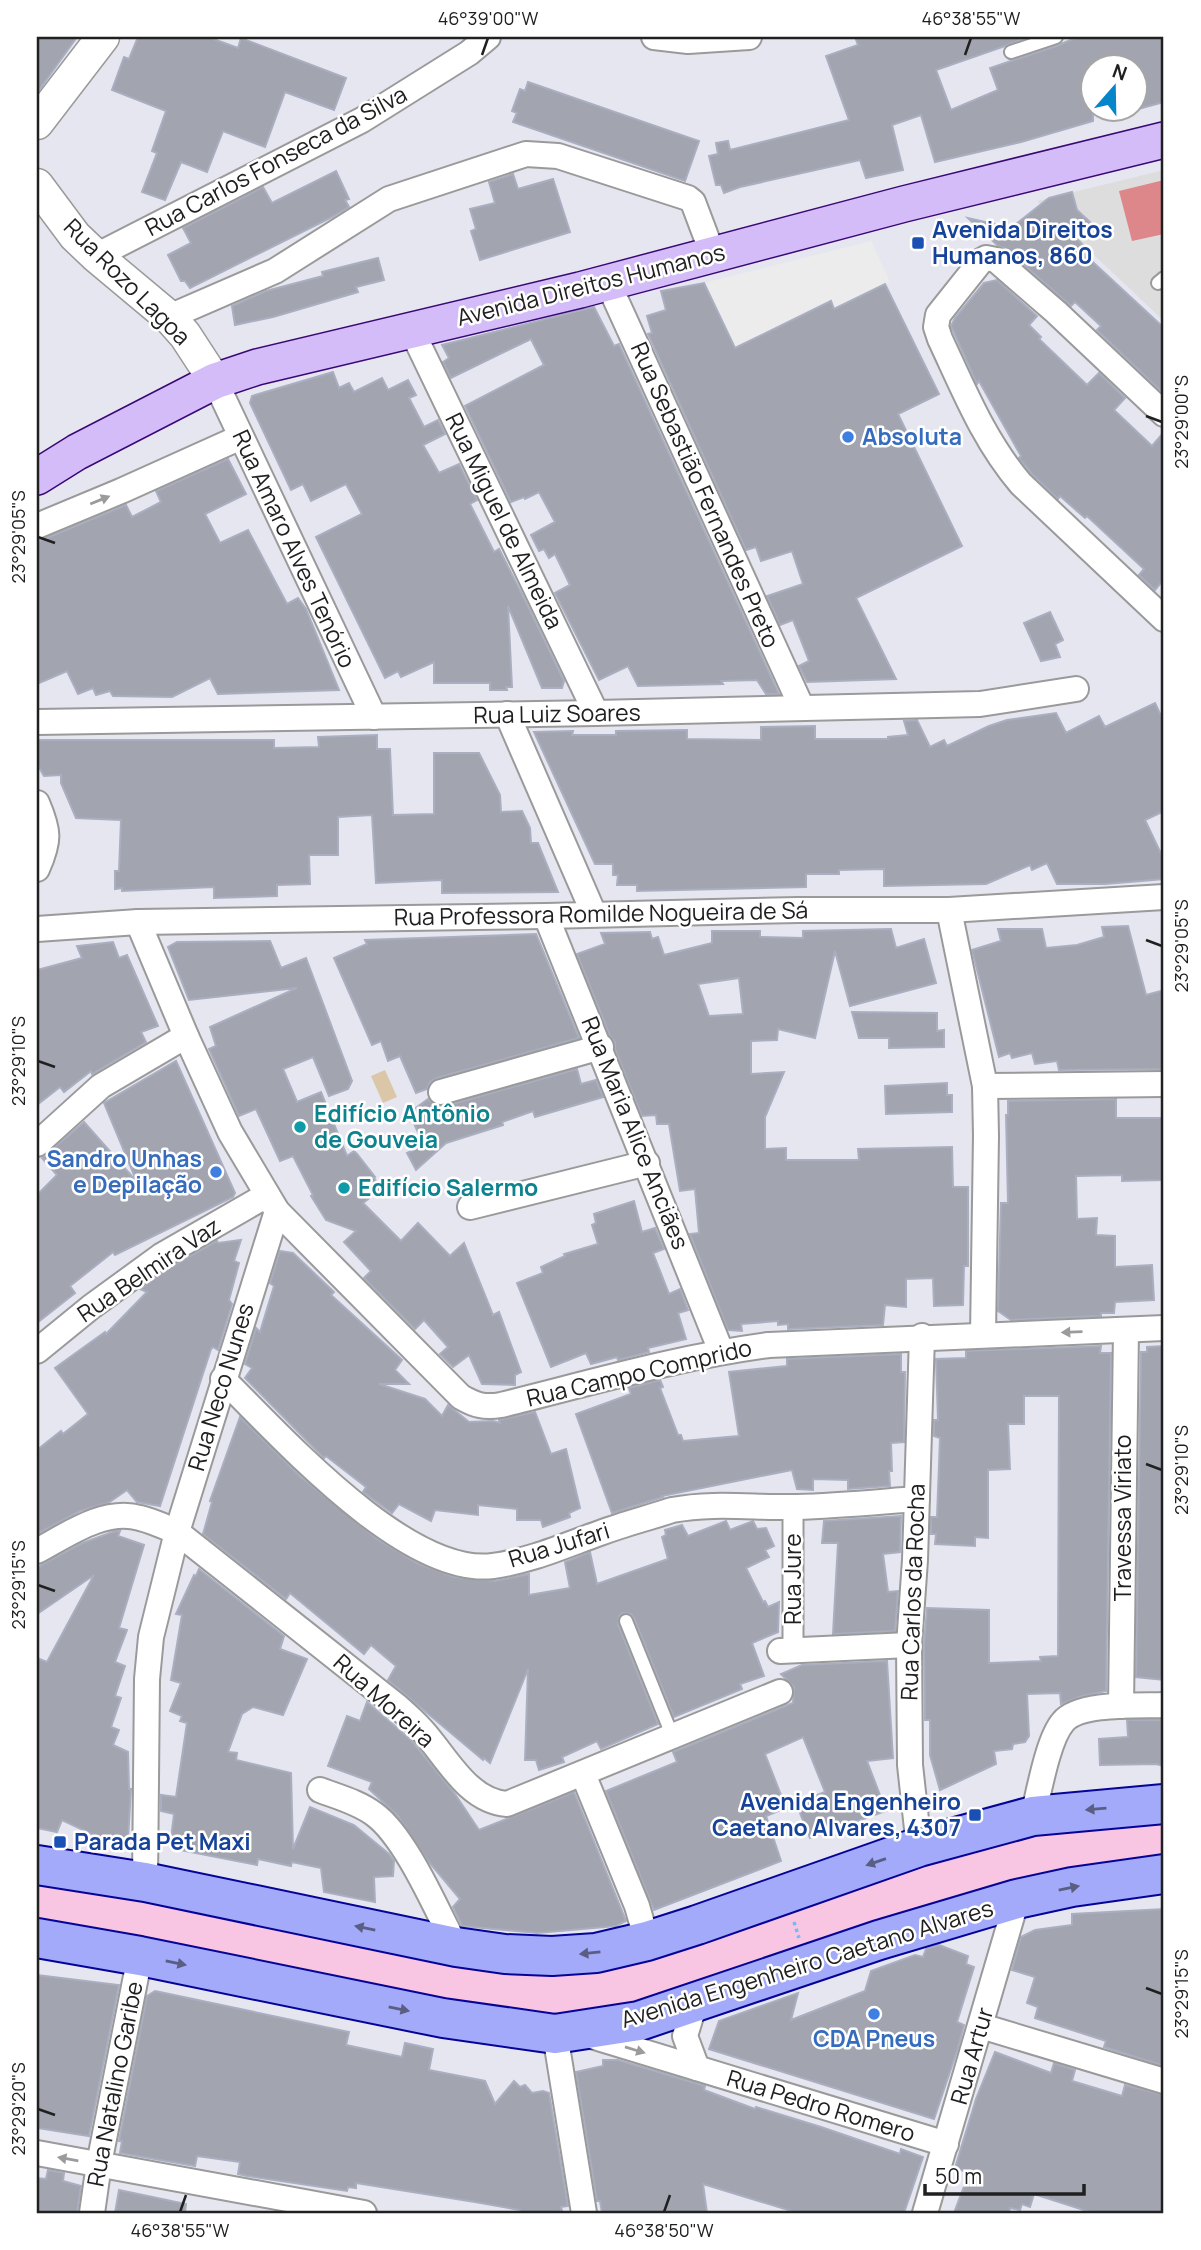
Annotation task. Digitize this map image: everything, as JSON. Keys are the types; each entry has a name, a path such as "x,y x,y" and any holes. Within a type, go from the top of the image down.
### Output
{"main road":[{"name":"Avenida Direitos Humanos","path":"37,477 77,452 215,381 268,364 608,283 1063,163 1164,140"},
{"path":"37,1865 145,1882 456,1947 505,1954 552,1956 596,1953 646,1941 919,1847 1033,1816 1164,1804"},
{"name":"Avenida Engenheiro Caetano Alvares","path":"37,1938 443,2018 564,2032 639,2021 891,1936 1017,1899 1072,1887 1164,1874"}],"street":[{"path":"37,123 103,37"},
{"name":"Rua Carlos Fonseca da Silva","path":"96,256 362,120 469,53 488,37"},
{"path":"654,37 688,41 749,37"},
{"path":"169,317 275,271 389,199 526,153 558,156 688,198 693,202 713,255"},
{"name":"Rua Rozo Lagoa","path":"37,185 75,236 169,317 185,335 215,381"},
{"path":"1164,414 1056,312 996,260 986,258 981,261 937,315 936,327 940,339 988,441 1000,460 1021,484 1164,619"},
{"name":"Rua Sebastião Fernandes Preto","path":"608,283 802,708"},
{"name":"Rua Miguel de Almeida","path":"411,329 596,713"},
{"name":"Rua Amaro Alves Tenório","path":"215,381 374,717"},
{"path":"37,526 241,437"},
{"name":"Rua Luiz Soares","path":"37,722 980,704 1076,690"},
{"path":"507,715 594,914"},
{"path":"37,803 48,834 37,869"},
{"name":"Rua Professora Romilde Nogueira de Sá","path":"37,929 138,922 948,910 1164,897"},
{"path":"948,910 985,1086 983,1335"},
{"name":"Rua Maria Alice Anciães","path":"547,916 721,1351"},
{"path":"138,922 230,1132 272,1203"},
{"path":"37,1144 101,1086 186,1036"},
{"path":"441,1092 601,1046"},
{"path":"985,1086 1164,1084"},
{"path":"470,1207 647,1163"},
{"name":"Rua Belmira Vaz","path":"37,1351 161,1256 272,1203"},
{"name":"Rua Campo Comprido","path":"272,1203 461,1397 474,1405 487,1407 721,1351 769,1345 922,1336 1164,1328"},
{"name":"Rua Neco Nunes","path":"145,1882 147,1679 150,1637 177,1532 272,1203"},
{"name":"Travessa Viriato","path":"1121,1706 1126,1330"},
{"name":"Rua Carlos da Rocha","path":"919,1847 910,1765 909,1645 922,1336"},
{"name":"Rua Jufari","path":"223,1379 308,1462 369,1516 397,1536 433,1555 468,1564 491,1566 518,1560 672,1510 696,1506 727,1504 793,1507 917,1499"},
{"name":"Rua Jure","path":"787,1651 793,1507"},
{"name":"Rua Moreira","path":"37,1551 84,1526 118,1517 138,1517 177,1532 398,1707 421,1728 460,1777 486,1800 506,1804 780,1692"},
{"path":"787,1651 909,1645"},
{"path":"1033,1816 1051,1750 1063,1721 1085,1710 1164,1705"},
{"path":"583,1774 638,1906 646,1941"},
{"path":"320,1790 355,1802 374,1814 391,1830 456,1947"},
{"name":"Rua Artur","path":"925,2213 1017,1899"},
{"name":"Rua Natalino Garibe","path":"92,2213 139,1956"},
{"name":"Rua Pedro Romero","path":"695,2003 685,2036 696,2068"},
{"path":"981,2026 1164,2081"},
{"path":"564,2032 584,2213"},
{"name":"Rua Pedro Romero","path":"564,2032 696,2068 946,2144"},
{"path":"37,2154 364,2213"}],"lane":[{"path":"1011,52 1056,37"},
{"path":"626,1621 672,1735"}],"path":[{"path":"785,1893 808,1964"}],"shaded area":[{"path":"1164,170 1164,321 1037,201"},
{"path":"1164,180 1164,234 1132,241 1119,191"},
{"path":"871,241 890,282 834,309 830,301 736,348 704,283"},
{"path":"385,1070 397,1097 383,1103 371,1076"},
{"path":"1164,1817 1164,1866 638,2011 550,2024 37,1927 37,1875 548,1969 1045,1824"}],"building":[{"path":"37,37 77,37 37,93"},
{"path":"138,37 208,37 238,48 241,38 346,78 334,110 285,92 265,147 223,131 207,172 181,162 165,200 142,192 157,153 152,151 166,111 112,90 124,57 129,59"},
{"path":"855,37 1023,37 936,70 951,110 998,90 990,68 1077,37 1164,37 1164,102 1148,106 1148,52 1078,52 1078,122 1090,122 1021,142 935,162 921,115 892,125 903,170 866,178 860,160 724,193 721,185 716,185 709,156 718,154 716,143 728,141 730,150 849,120 826,56 858,45"},
{"path":"528,82 699,141 685,181 513,122 517,113 512,111 520,89 525,91"},
{"path":"336,171 349,199 345,200 349,207 190,288 185,281 181,281 168,255 191,243 183,228 263,187 272,203"},
{"path":"513,174 518,189 553,179 570,232 480,260 471,231 476,229 470,209 495,203 489,182"},
{"path":"1072,192 1077,210 1090,222 1075,237 1086,248 1082,252 1164,328 1164,394 1097,330 1101,326 1075,302 1071,306 968,218 1011,228 1049,198"},
{"path":"378,258 384,280 356,287 358,292 273,317 235,325 232,306 266,291 323,276 322,272"},
{"path":"997,280 1037,316 1029,325 1041,337 1039,339 1087,385 1099,373 1125,398 1114,410 1152,446 1164,432 1164,579 1155,590 1139,575 1144,569 1087,516 1085,518 1060,496 1058,499 1032,474 1019,458 1021,456 979,381 977,384 951,326 984,283"},
{"path":"704,283 735,348 831,301 834,309 885,284 939,394 898,414 962,546 856,598 896,679 807,682 799,666 809,661 793,620 780,625 767,596 803,584 792,551 761,561 756,547 746,550 648,334 652,333 647,316 666,310 661,291"},
{"path":"594,307 614,346 619,344 779,694 766,694 757,680 721,681 723,684 638,686 628,666 599,680 555,593 570,585 555,554 549,558 544,549 539,551 531,535 555,522 539,492 511,502 465,406 544,365 531,339 451,378 443,362 449,358 442,345"},
{"path":"333,372 339,388 349,383 354,392 382,378 388,390 408,380 416,395 409,398 424,427 438,420 445,434 423,445 439,473 459,464 477,500 470,504 494,552 499,549 524,598 564,681 562,688 542,688 508,606 512,687 506,687 507,690 490,690 490,683 434,683 434,662 401,677 398,671 385,678 316,537 362,514 346,484 311,501 303,484 291,490 250,403 252,396"},
{"path":"228,459 246,494 205,514 220,543 248,530 287,604 298,598 306,609 339,690 218,694 210,678 172,697 113,696 110,691 96,695 93,688 78,694 67,671 37,684 37,542 126,505 132,517 161,502 156,491"},
{"path":"1050,612 1063,640 1055,644 1060,657 1041,661 1024,623"},
{"path":"1155,703 1164,722 1164,811 1145,820 1164,860 1164,879 1105,884 1057,884 1047,863 1032,870 1030,865 986,884 884,886 884,869 839,870 839,874 806,874 806,887 637,891 637,885 617,885 618,875 613,875 613,864 595,864 534,732 573,731 572,735 616,735 616,731 687,730 687,739 761,740 761,727 815,726 815,739 888,739 908,735 904,721 917,720 930,747 944,740 947,746 1007,720 1056,713 1066,733 1099,716 1105,727"},
{"path":"377,735 377,749 390,749 393,815 434,814 434,753 479,753 500,795 501,812 522,811 530,828 531,843 538,843 558,892 442,893 442,880 376,883 372,815 338,817 338,855 309,855 310,884 277,885 277,896 214,898 214,887 122,891 122,888 115,889 115,871 119,871 121,820 76,818 61,783 61,775 44,776 37,764 37,740 274,740 274,748 319,747 318,737"},
{"path":"1128,926 1146,995 1161,991 1164,1001 1164,1069 1059,1070 1057,1061 1035,1064 1032,1053 1012,1058 1010,1053 999,1057 972,950 1001,941 998,929 1042,929 1046,948 1077,945 1104,937 1102,927"},
{"path":"891,929 896,948 924,939 936,983 850,1006 835,951 815,1038 778,1029 777,1040 751,1041 751,1074 784,1072 765,1117 765,1149 786,1148 786,1160 859,1160 858,1149 952,1147 953,1187 968,1187 968,1266 964,1266 963,1305 934,1306 933,1278 906,1279 906,1307 885,1305 883,1325 788,1329 788,1324 778,1325 778,1321 741,1324 742,1331 728,1330 690,1234 699,1233 695,1189 680,1191 669,1124 657,1124 656,1115 642,1116 615,1049 615,1042 610,1036 577,954 605,944 601,933 650,932 652,939 658,937 664,955 712,943 712,931 760,931 760,937 803,938 803,931","holes":["739,978 743,1014 709,1016 698,984"]},
{"path":"536,934 579,1038 437,1078 430,1082 427,1089 416,1093 400,1056 388,1061 381,1041 372,1045 334,958 367,944 365,940"},
{"path":"270,941 281,968 306,958 352,1081 348,1089 329,1096 313,1057 283,1069 297,1102 321,1092 347,1156 354,1151 379,1186 380,1190 363,1203 401,1241 418,1223 450,1256 464,1243 493,1315 499,1312 521,1372 515,1375 515,1385 482,1384 469,1355 453,1367 440,1354 448,1347 424,1320 415,1329 364,1278 371,1271 344,1242 356,1231 326,1220 311,1196 313,1195 293,1156 280,1161 256,1109 239,1116 209,1049 216,1046 210,1027 297,988 189,1000 168,947 177,942"},
{"path":"113,942 119,958 127,955 158,1026 141,1032 146,1042 92,1074 91,1071 64,1092 60,1087 37,1105 37,970 82,958 77,946"},
{"path":"852,1012 937,1013 937,1031 944,1030 944,1047 889,1048 889,1038 859,1038"},
{"path":"176,1061 235,1193 233,1197 115,1255 113,1252 70,1286 75,1293 37,1323 37,1195 57,1175 42,1158 84,1122 137,1182 104,1103"},
{"path":"577,1069 581,1084 596,1080 603,1097 535,1117 533,1111 502,1122 503,1125 446,1143 416,1170 407,1153 424,1145 409,1113 428,1099 437,1106 445,1106"},
{"path":"947,1083 947,1095 952,1095 952,1112 886,1114 885,1086"},
{"path":"1116,1099 1116,1118 1164,1118 1164,1180 1122,1181 1122,1175 1076,1176 1077,1219 1097,1218 1096,1235 1115,1236 1115,1267 1152,1265 1154,1300 1115,1302 1114,1313 1101,1313 1101,1316 1011,1320 998,1311 1001,1203 1008,1203 1008,1101"},
{"path":"634,1201 642,1232 655,1228 664,1249 653,1253 669,1294 680,1289 688,1310 678,1313 686,1339 648,1348 649,1352 618,1360 617,1357 591,1364 586,1353 551,1367 517,1283 543,1273 541,1267 565,1256 564,1254 598,1244 592,1225 596,1223 594,1214"},
{"path":"241,1240 234,1261 239,1263 229,1300 232,1304 218,1350 213,1347 211,1349 160,1506 137,1502 127,1490 108,1503 80,1511 37,1534 37,1450 88,1414 55,1368 105,1332 106,1334 147,1292 140,1289 169,1268 217,1241"},
{"path":"280,1251 293,1253 334,1292 331,1295 402,1360 395,1370 409,1384 379,1384 425,1399 442,1416 448,1405 469,1422 500,1423 499,1420 535,1412 551,1454 566,1449 580,1508 569,1513 570,1517 543,1527 541,1520 517,1520 517,1509 478,1505 478,1515 435,1510 431,1521 399,1504 392,1513 363,1492 366,1487 326,1456 324,1458 245,1378 252,1368 245,1364 256,1328 260,1332 274,1286 270,1283"},
{"path":"1101,1346 1100,1353 1111,1353 1106,1691 1061,1704 1060,1693 1027,1694 1029,1736 1025,1742 1013,1744 1012,1749 994,1751 996,1764 940,1790 930,1755 930,1720 925,1720 924,1645 927,1608 989,1610 989,1663 1041,1661 1040,1657 1058,1656 1059,1396 1024,1396 1024,1424 1008,1424 1010,1469 988,1470 988,1538 975,1537 975,1546 935,1544 936,1534 931,1534 931,1517 937,1517 940,1438 934,1436 934,1420 938,1420 936,1359 966,1358 966,1351"},
{"path":"1164,1346 1164,1680 1136,1677 1141,1352 1147,1352 1147,1347"},
{"path":"901,1354 901,1372 905,1372 904,1442 891,1443 890,1486 848,1489 848,1480 813,1479 813,1490 797,1489 792,1470 662,1496 612,1513 576,1414 631,1394 629,1388 660,1380 663,1387 660,1388 678,1435 681,1435 683,1441 739,1436 729,1372 787,1366 787,1359"},
{"path":"240,1417 301,1477 377,1539 417,1563 454,1577 495,1581 529,1574 529,1595 570,1588 565,1562 590,1552 597,1584 668,1559 662,1537 666,1535 665,1530 682,1525 688,1536 726,1521 730,1530 753,1521 757,1529 766,1528 774,1546 765,1550 769,1557 746,1568 763,1602 765,1601 768,1607 779,1602 778,1632 752,1643 764,1676 740,1684 742,1689 674,1717 634,1618 631,1614 623,1613 619,1616 618,1624 658,1724 601,1749 597,1741 562,1757 564,1762 539,1770 536,1760 525,1760 528,1669 490,1763 484,1758 483,1760 388,1680 396,1666 371,1645 364,1654 290,1593 286,1599 203,1534 212,1502 210,1501"},
{"path":"901,1516 900,1552 883,1554 888,1592 898,1591 895,1631 833,1634 838,1543 822,1543 824,1521"},
{"path":"120,1531 118,1536 144,1545 119,1628 127,1630 115,1662 125,1666 115,1696 121,1698 111,1727 119,1730 113,1745 128,1752 131,1789 128,1839 100,1838 62,1820 57,1832 37,1828 37,1658 47,1662 94,1575 37,1614 37,1571 41,1565 80,1544"},
{"path":"199,1569 284,1636 280,1649 307,1659 283,1715 253,1707 242,1714 228,1752 237,1753 236,1760 291,1773 293,1849 310,1807 354,1825 389,1854 394,1861 393,1876 374,1877 375,1902 324,1892 321,1868 292,1862 291,1866 258,1859 257,1865 175,1849 177,1840 172,1839 174,1814 161,1811 161,1795 176,1797 187,1723 180,1721 182,1716 170,1711 181,1683 171,1680 182,1615 176,1614"},
{"path":"887,1661 893,1758 867,1761 886,1811 810,1838 796,1803 825,1792 803,1737 765,1754 786,1808 766,1816 781,1861 654,1910 606,1791 677,1762 673,1752 793,1703 794,1687 781,1674 802,1665"},
{"path":"367,1702 411,1740 455,1794 479,1830 574,1792 626,1921 616,1926 537,1933 462,1926 453,1907 460,1899 428,1861 398,1816 369,1789 372,1782 328,1766 347,1716 360,1721"},
{"path":"1127,1720 1164,1720 1164,1766 1100,1765 1099,1739 1128,1737"},
{"path":"1164,1909 1164,2066 1104,2047 1106,2041 1035,2018 1038,2007 1027,2003 1035,1977 1012,1970 1021,1937 1035,1930 1072,1925 1072,1914"},
{"path":"939,1945 968,1956 966,1964 974,1967 957,2022 964,2025 958,2048 934,2119 709,2049 719,2021 798,1993 791,2020 865,1991 871,1971 915,1955 923,1957 926,1949"},
{"path":"37,1975 119,1985 89,2136 37,2128"},
{"path":"155,1991 349,2032 346,2045 402,2057 405,2043 433,2049 429,2070 485,2081 495,2104 514,2081 520,2087 525,2085 532,2093 549,2093 568,2206 561,2207 562,2211 551,2213 520,2213 520,2210 356,2183 356,2188 348,2187 347,2191 247,2176 238,2174 240,2162 197,2156 195,2166 120,2153 122,2141 119,2141 147,1996"},
{"path":"995,2052 1051,2073 1054,2063 1075,2070 1072,2081 1122,2096 1125,2085 1164,2095 1164,2213 1093,2213 1034,2194 1030,2207 1022,2204 1020,2210 1010,2208 1009,2213 954,2213 969,2173 955,2168 976,2099"},
{"path":"603,2060 618,2060 705,2086 704,2090 755,2109 756,2107 821,2127 900,2154 901,2149 923,2157 904,2213 798,2213 703,2184 707,2213 602,2213 600,2201 597,2201 576,2072 603,2066"},
{"path":"48,2170 64,2173 63,2181 81,2186 77,2213 37,2213 37,2178 46,2179"},
{"path":"119,2190 186,2204 185,2213 115,2213"}],"place":[{"name":"Avenida Direitos Humanos, 860","path":"918,243"},
{"name":"Absoluta","path":"848,437"},
{"name":"Edifício Antônio de Gouveia","path":"300,1127"},
{"name":"Sandro Unhas e Depilação","path":"216,1172"},
{"name":"Edifício Salermo","path":"344,1188"},
{"name":"Avenida Engenheiro Caetano Alvares, 4307","path":"975,1815"},
{"name":"Parada Pet Maxi","path":"60,1842"},
{"name":"CDA Pneus","path":"874,2014"}]}
